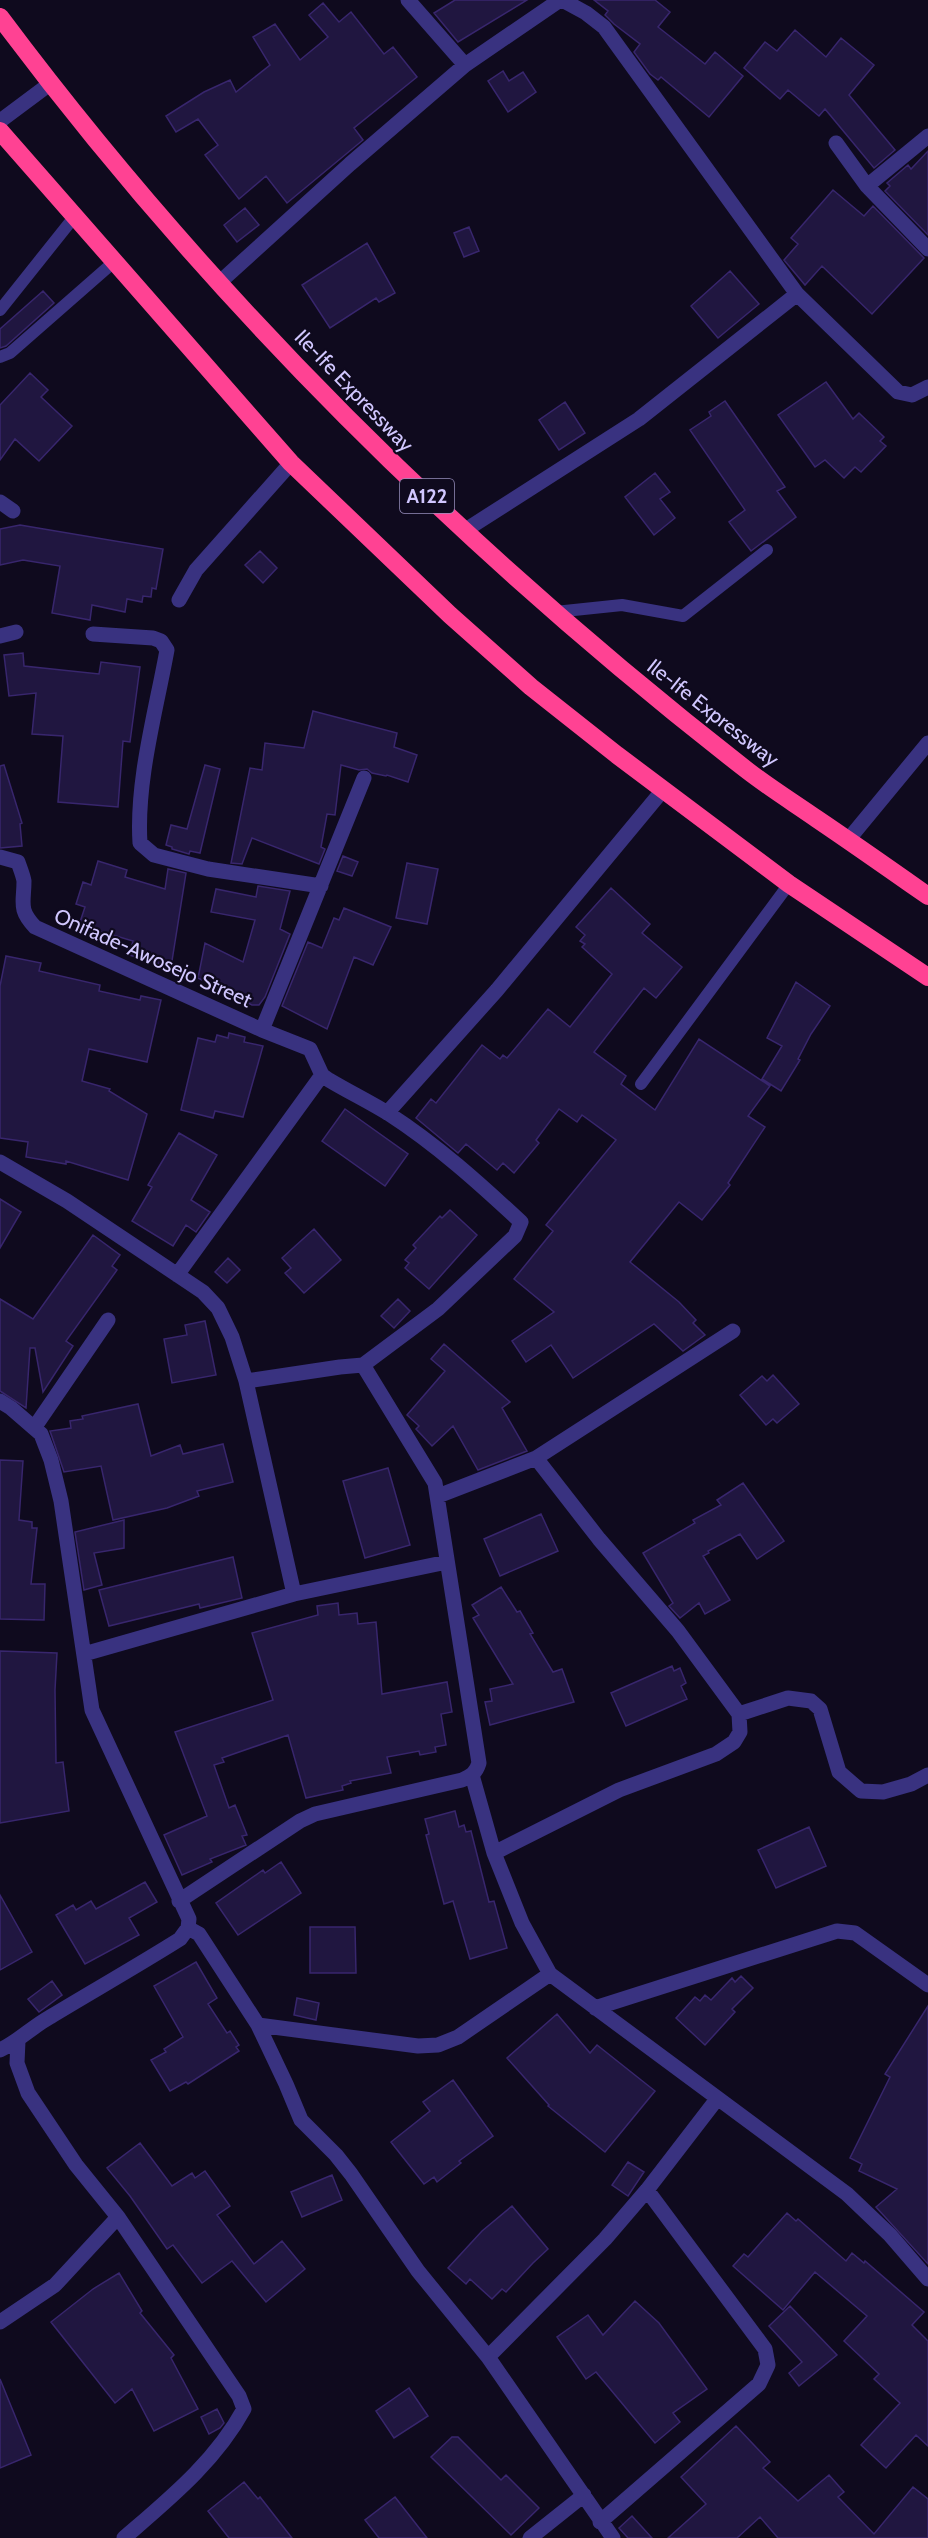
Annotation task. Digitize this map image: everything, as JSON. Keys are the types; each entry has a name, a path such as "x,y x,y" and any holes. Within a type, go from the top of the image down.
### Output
{"highway":[{"name":"Ile-Ife Expressway","path":"0,17 142,194 220,282 385,456 555,612 658,699 751,774 928,896"},
{"path":"0,131 291,463 450,615 531,687 663,790 789,884 928,977"}],"street":[{"path":"408,0 465,65"},
{"path":"220,282 350,164 465,65 561,0 586,13 604,27 797,294 898,392 912,395 928,387"},
{"path":"0,121 51,83"},
{"path":"867,186 928,136"},
{"path":"836,143 867,186 928,249"},
{"path":"465,531 639,418 797,294"},
{"path":"179,600 196,570 291,463"},
{"path":"0,636 16,632"},
{"path":"93,634 153,638 161,641 167,650 144,778 139,822 140,843 154,855 208,869 321,886"},
{"path":"848,840 928,743"},
{"path":"262,1030 364,778"},
{"path":"387,1113 497,990 663,790"},
{"name":"Onifade-Awosejo Street","path":"0,857 18,862 24,879 21,907 26,919 35,927 262,1030 310,1049 322,1074"},
{"path":"177,1275 322,1074 387,1113 455,1162 521,1222 515,1236 438,1309 363,1365 246,1381"},
{"path":"0,1162 67,1201 203,1292 218,1308 227,1322 246,1381 294,1594"},
{"path":"34,1428 108,1320"},
{"path":"438,1496 536,1458 733,1331"},
{"path":"179,1900 300,1821 315,1815 462,1780 472,1775 478,1763 435,1482 363,1365"},
{"path":"0,1401 41,1434 51,1460 61,1501 92,1710 189,1919 188,1928 180,1939 47,2018 18,2041 0,2050"},
{"path":"494,1853 619,1790 716,1754 734,1742 740,1732 739,1714 678,1631 599,1539 536,1458"},
{"path":"84,1654 294,1594 447,1562"},
{"path":"739,1714 788,1698 811,1701 820,1709 839,1772 861,1791 883,1792 912,1784 928,1775"},
{"path":"472,1775 494,1853 522,1923 550,1974 846,2194 890,2235 928,2279"},
{"path":"188,1928 199,1934 258,2025 301,2120 336,2155 418,2271 488,2357 613,2538"},
{"path":"595,2008 837,1931 855,1933 928,1985"},
{"path":"258,2025 418,2046 438,2045 458,2037 550,1974"},
{"path":"18,2041 17,2063 28,2093 76,2165 118,2217 239,2396 244,2409 232,2430 206,2464 124,2538"},
{"path":"488,2357 605,2239 647,2190 717,2099"},
{"path":"600,2522 759,2384 768,2365 765,2349 647,2190"},
{"path":"0,2322 55,2285 118,2217"},
{"path":"530,2538 584,2495"}],"lane":[{"path":"0,309 75,216"},
{"path":"0,357 10,353 114,261"},
{"path":"555,612 622,605 683,616 766,550"},
{"path":"641,1084 789,884"}],"building":[{"path":"455,0 527,0 458,42 434,13"},
{"path":"594,0 655,0 670,12 658,27 705,64 715,52 743,76 709,117 661,77 658,80 650,74 634,52 640,44 614,24 605,15 608,11"},
{"path":"323,3 339,22 351,12 384,54 393,47 417,77 354,128 363,140 287,203 266,176 239,199 205,155 218,145 198,119 176,132 166,116 204,92 230,80 236,92 270,65 253,37 275,24 300,60 328,37 309,15"},
{"path":"795,30 826,57 841,38 874,65 849,95 895,150 874,168 825,109 819,116 788,90 780,99 744,68 765,42 777,51"},
{"path":"503,71 509,81 523,72 536,92 508,112 488,81"},
{"path":"928,151 928,235 885,191 890,186 887,183 908,165 911,169"},
{"path":"833,190 864,216 873,206 924,258 872,314 822,266 805,285 784,260 798,244 791,238"},
{"path":"245,208 259,225 237,242 224,225"},
{"path":"469,227 479,251 464,257 454,233"},
{"path":"367,243 395,293 379,302 376,298 330,328 302,285"},
{"path":"730,271 759,304 718,338 691,306"},
{"path":"43,291 54,303 6,346 0,348 0,329"},
{"path":"30,373 48,390 41,397 72,426 39,461 15,439 0,460 0,405"},
{"path":"826,382 853,419 859,413 884,437 880,441 886,446 861,472 855,467 844,478 825,460 815,467 778,415"},
{"path":"725,401 785,487 777,491 796,517 751,551 729,522 745,510 690,430 711,416 709,412"},
{"path":"565,402 585,433 559,450 539,420"},
{"path":"655,473 670,492 660,499 675,518 654,535 625,497"},
{"path":"20,525 163,549 156,589 152,588 151,597 143,596 142,602 127,599 125,612 92,605 90,620 52,613 60,566 23,560 0,565 0,529"},
{"path":"260,551 277,568 263,583 245,565"},
{"path":"23,653 24,666 99,674 101,662 140,667 130,742 123,741 118,807 58,802 63,736 32,734 36,693 9,696 4,655"},
{"path":"313,711 397,733 394,747 417,755 408,782 372,773 367,769 359,770 341,765 335,815 327,814 321,847 325,849 319,864 252,838 242,864 231,863 250,768 262,770 265,743 304,748"},
{"path":"4,765 22,823 20,824 22,846 0,848 0,766"},
{"path":"205,765 220,769 200,853 190,851 189,854 166,845 171,825 187,829"},
{"path":"343,856 358,862 352,876 337,871"},
{"path":"98,861 127,870 125,877 165,889 168,869 186,873 171,967 129,955 133,941 79,925 85,907 76,904 83,882 91,885"},
{"path":"407,863 438,869 427,924 396,918"},
{"path":"258,886 290,891 280,929 290,934 265,997 259,1005 252,1005 198,978 205,943 243,962 255,920 211,912 216,889 256,897"},
{"path":"611,888 650,924 642,933 682,967 656,998 644,988 594,1052 626,1076 621,1084 655,1110 699,1039 770,1086 748,1116 765,1127 728,1183 730,1185 702,1220 679,1202 630,1262 679,1302 696,1320 693,1323 705,1335 683,1351 654,1324 573,1378 551,1345 526,1362 512,1341 554,1312 514,1279 553,1231 546,1225 616,1140 582,1115 577,1122 559,1109 536,1140 539,1143 514,1173 503,1163 497,1170 466,1144 458,1153 416,1118 431,1099 436,1103 482,1045 500,1059 503,1055 507,1058 548,1009 570,1027 612,974 582,947 585,944 580,941 585,935 576,927"},
{"path":"344,908 391,927 373,965 354,957 327,1029 282,1006 308,942 322,948 334,918 339,920"},
{"path":"6,956 41,963 39,971 100,985 99,991 140,1000 141,996 161,1000 147,1062 89,1049 82,1081 110,1089 109,1091 147,1114 128,1180 66,1161 66,1164 26,1157 28,1142 0,1138 0,986"},
{"path":"796,982 830,1006 811,1034 798,1059 800,1060 781,1091 762,1079 782,1046 767,1038"},
{"path":"229,1033 245,1037 244,1042 263,1046 243,1117 215,1111 213,1118 181,1110 198,1038 215,1042 217,1035 228,1038"},
{"path":"345,1109 408,1154 385,1186 322,1141"},
{"path":"179,1133 217,1155 191,1200 210,1212 196,1232 186,1225 173,1246 132,1221 152,1187 148,1185"},
{"path":"0,1199 21,1212 0,1248"},
{"path":"450,1210 477,1235 429,1289 405,1268 409,1263 405,1260 416,1248 413,1245 440,1216 442,1218"},
{"path":"314,1229 341,1260 304,1293 285,1273 291,1268 282,1258"},
{"path":"93,1235 120,1255 112,1266 117,1270 66,1341 73,1346 43,1392 35,1348 30,1348 26,1408 0,1391 0,1299 33,1319"},
{"path":"228,1258 240,1270 227,1283 215,1272"},
{"path":"398,1299 410,1311 394,1328 381,1316"},
{"path":"205,1321 216,1375 172,1383 164,1339 187,1335 185,1325"},
{"path":"444,1344 510,1402 502,1408 527,1451 478,1470 453,1426 432,1446 416,1429 419,1426 407,1415 445,1371 431,1359"},
{"path":"773,1375 799,1404 777,1423 773,1419 766,1425 740,1395 762,1376 767,1381"},
{"path":"138,1404 151,1456 180,1445 183,1454 223,1444 233,1482 197,1491 199,1496 167,1508 113,1520 101,1466 64,1472 50,1431 71,1428 70,1421 83,1419 82,1416"},
{"path":"0,1460 23,1461 19,1520 32,1522 32,1528 37,1528 31,1584 45,1584 44,1620 0,1619"},
{"path":"388,1468 410,1545 365,1558 343,1481"},
{"path":"743,1483 784,1541 757,1559 740,1534 708,1551 709,1553 703,1556 730,1600 705,1614 699,1603 680,1618 669,1606 673,1603 643,1553 695,1523 693,1520 721,1505 717,1500"},
{"path":"541,1514 558,1551 500,1576 484,1539"},
{"path":"124,1520 124,1548 94,1553 102,1585 84,1590 75,1532"},
{"path":"233,1557 242,1598 200,1608 199,1604 109,1626 99,1590"},
{"path":"501,1587 517,1612 520,1611 533,1633 530,1634 553,1672 562,1669 574,1702 490,1725 485,1702 492,1701 490,1689 513,1684 473,1618 479,1615 472,1605"},
{"path":"338,1603 339,1615 357,1613 358,1624 376,1622 382,1694 447,1682 452,1712 441,1714 446,1745 435,1747 436,1752 420,1755 419,1751 387,1757 391,1773 350,1781 351,1783 342,1786 343,1790 306,1798 288,1735 222,1758 224,1762 214,1765 229,1808 235,1805 247,1835 242,1836 246,1845 210,1859 212,1862 182,1875 164,1835 207,1816 175,1732 273,1700 252,1633 318,1615 317,1606"},
{"path":"0,1651 57,1653 56,1763 63,1762 69,1811 0,1823"},
{"path":"672,1666 674,1671 680,1668 686,1683 681,1686 687,1699 626,1726 611,1693"},
{"path":"455,1811 459,1827 464,1825 466,1832 471,1831 489,1902 494,1901 507,1948 470,1959 453,1901 444,1904 426,1835 429,1834 425,1819"},
{"path":"809,1827 826,1866 776,1888 758,1850"},
{"path":"281,1862 301,1893 238,1935 216,1903 263,1870 265,1873"},
{"path":"145,1882 157,1902 129,1918 139,1935 85,1964 56,1915 73,1905 76,1910 91,1901 96,1909"},
{"path":"0,1895 32,1952 0,1970"},
{"path":"310,1927 355,1927 356,1973 310,1973"},
{"path":"196,1962 217,1998 208,2004 227,2033 230,2031 239,2045 236,2047 239,2051 188,2084 186,2082 170,2091 151,2060 166,2052 164,2049 183,2037 154,1986"},
{"path":"741,1976 753,1988 732,2009 735,2012 705,2045 676,2018 695,1997 700,2001 705,1995 711,2000 732,1978 735,1982"},
{"path":"52,1981 62,1995 39,2012 28,1999"},
{"path":"297,1998 319,2003 316,2020 294,2015"},
{"path":"928,2006 928,2264 876,2207 897,2189 859,2171 862,2164 850,2158 890,2077 885,2074"},
{"path":"557,2014 590,2053 597,2045 655,2091 605,2152 548,2106 507,2058"},
{"path":"453,2080 493,2136 459,2161 461,2163 437,2182 434,2177 424,2184 391,2142 430,2111 423,2102"},
{"path":"140,2143 172,2186 192,2173 195,2178 205,2171 230,2206 217,2215 254,2264 282,2241 305,2269 266,2302 232,2261 202,2283 173,2245 167,2249 130,2196 107,2168"},
{"path":"628,2162 644,2172 628,2196 612,2185"},
{"path":"332,2175 342,2200 302,2217 291,2192"},
{"path":"512,2206 548,2249 506,2292 502,2289 492,2299 470,2279 466,2284 448,2268 482,2231"},
{"path":"787,2213 796,2221 798,2219 846,2261 852,2253 864,2263 865,2261 924,2312 912,2325 928,2341 928,2446 916,2435 886,2468 861,2445 900,2403 874,2379 879,2374 844,2341 867,2316 815,2272 783,2310 733,2266 744,2254 748,2257"},
{"path":"119,2273 142,2311 140,2313 174,2355 171,2358 198,2409 154,2431 132,2389 115,2403 51,2322 93,2289"},
{"path":"635,2301 659,2323 707,2389 673,2413 680,2422 655,2443 596,2372 586,2379 557,2337 588,2315 603,2335"},
{"path":"790,2306 837,2355 799,2386 789,2373 802,2362 769,2326"},
{"path":"0,2379 31,2455 0,2468"},
{"path":"409,2388 428,2416 394,2438 376,2411"},
{"path":"217,2409 224,2423 209,2434 201,2417"},
{"path":"736,2426 770,2462 763,2468 798,2501 829,2475 844,2492 838,2497 874,2534 913,2487 928,2499 928,2538 778,2538 760,2517 737,2538 668,2538 706,2504 681,2477"},
{"path":"452,2437 458,2437 501,2480 506,2475 539,2508 511,2535 431,2457"},
{"path":"244,2482 258,2499 260,2497 292,2538 229,2538 208,2511"},
{"path":"395,2497 427,2538 379,2538 365,2520"},
{"path":"632,2516 652,2538 628,2538 619,2528"}]}
